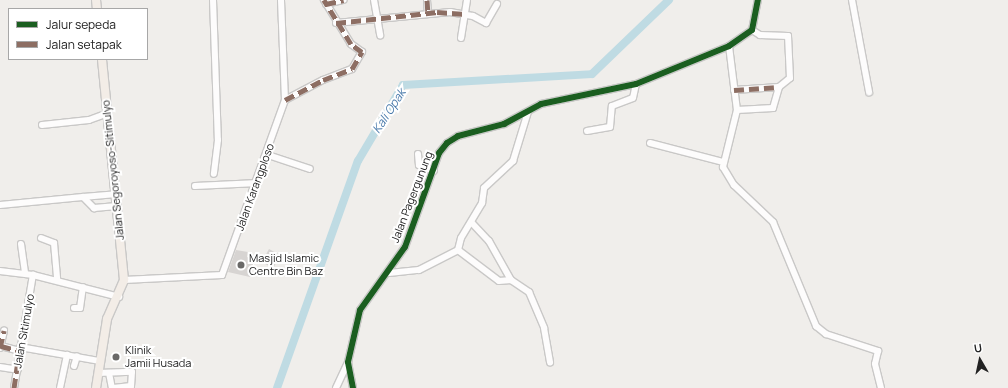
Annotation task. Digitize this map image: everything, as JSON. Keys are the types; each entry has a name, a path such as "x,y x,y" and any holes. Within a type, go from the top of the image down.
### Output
{"main road":[{"name":"Jalan Segoroyoso-Sitimulyo","path":"102,60 124,280"},
{"path":"96,388 107,319 119,297 124,280"}],"street":[{"path":"213,0 218,140 214,174"},
{"name":"Jalan Karangploso","path":"124,280 222,275 258,184 285,100 281,0"},
{"path":"285,100 323,80 342,75 357,63 362,52 351,44 336,23 325,2 344,0"},
{"path":"374,0 380,35"},
{"path":"427,0 428,14"},
{"path":"461,38 467,0"},
{"path":"737,110 773,108 779,87 790,78 788,36 760,35 752,30 758,0"},
{"path":"852,0 869,92"},
{"path":"336,23 377,17 428,14 465,14 486,23 497,4"},
{"name":"Jalan Pagergunung","path":"353,388 348,362 362,305 389,273 405,247 434,171 438,153 453,139 504,124 541,104 636,84 729,46 752,30"},
{"path":"729,46 737,110 723,162 734,185 777,228 816,326 826,334 878,352 875,364 881,388"},
{"path":"587,131 610,127 612,106 633,98 636,84"},
{"path":"734,90 779,87"},
{"path":"389,273 419,270 458,250 461,238 472,224 484,188 513,161 520,147 528,112"},
{"path":"42,125 89,120 108,113"},
{"path":"650,143 723,162"},
{"path":"268,154 310,169"},
{"path":"418,154 418,164 434,171"},
{"path":"195,186 258,184"},
{"path":"0,205 116,194"},
{"path":"83,197 94,208 117,206"},
{"path":"472,224 489,241 511,280 529,292 544,328 550,362"},
{"path":"41,238 54,243 57,280"},
{"path":"21,244 25,274"},
{"path":"458,250 499,281 511,280"},
{"path":"0,271 34,275 57,280 119,297"},
{"name":"Jalan Sitimulyo","path":"14,388 34,275"},
{"path":"74,308 80,308 83,287"},
{"path":"4,330 1,344 20,349 77,356 100,361"},
{"path":"60,388 67,355"},
{"path":"74,366 77,356"},
{"path":"336,388 348,362"},
{"path":"0,367 18,370"},
{"path":"98,373 109,372 132,372 131,386 112,388 109,372"}],"building":[{"path":"269,249 280,255 273,268 262,262"},
{"name":"Masjid Islamic Centre Bin Baz","path":"236,250 248,252 247,257 254,259 250,277 228,272"}],"waterway":[{"name":"Kali Opak","path":"277,388 358,161 403,85 592,74 669,0"}],"marked path":[{"path":"285,100 323,80 352,69 362,52 351,44 324,0"},
{"path":"326,4 344,0"},
{"path":"427,0 428,14"},
{"path":"336,23 437,12 465,14"},
{"path":"734,90 779,87"},
{"path":"0,348 4,330"},
{"path":"1,346 20,351"},
{"path":"14,388 20,347"}],"cycle path":[{"path":"353,388 348,362 360,310 405,247 439,153 447,143 458,136 504,124 541,104 636,84 729,46 752,30 758,0"}],"place":[{"name":"Masjid Islamic Centre Bin Baz","path":"241,265"},
{"name":"Klinik Jamii Husada","path":"116,357"}]}
